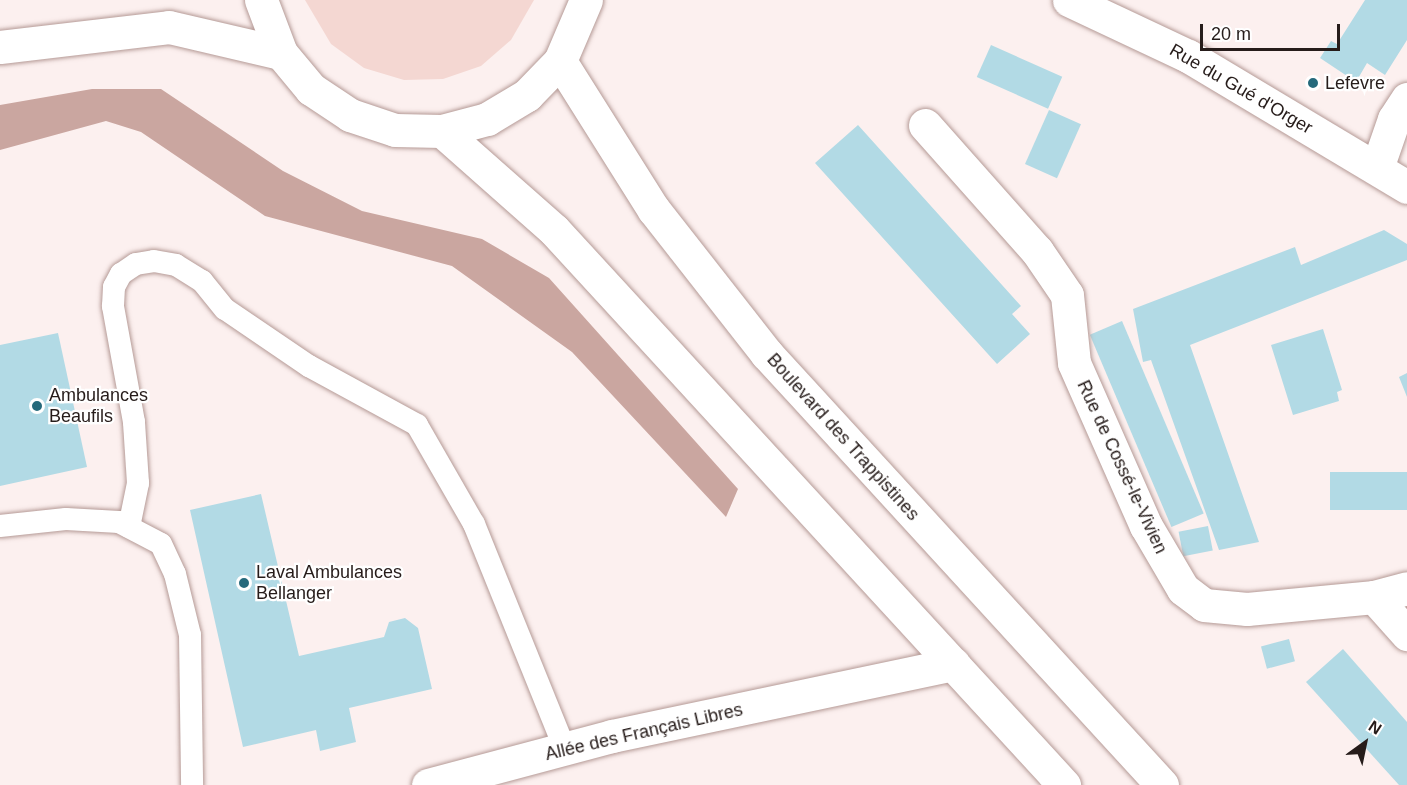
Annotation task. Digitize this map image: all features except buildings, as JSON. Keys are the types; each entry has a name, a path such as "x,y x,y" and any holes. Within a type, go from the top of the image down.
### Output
{"main road":[{"path":"261,0 281,53 311,89 350,115 395,130 442,131 487,119 527,95 560,61 586,0"},
{"name":"Rue du Gué d'Orger","path":"1070,0 1188,56 1407,187"},
{"path":"0,47 169,27 281,53"},
{"name":"Boulevard des Trappistines","path":"560,61 654,210 766,354 1162,785"},
{"path":"1377,168 1394,118 1407,99"},
{"name":"Rue de Cossé-le-Vivien","path":"925,125 1038,251 1066,295 1074,363 1146,526 1183,589 1204,605 1246,609 1374,597 1407,588"},
{"path":"442,131 554,230 1064,785"},
{"path":"1374,597 1407,634"},
{"name":"Allée des Français Libres","path":"428,785 460,781 565,749 953,664"}],"lane":[{"path":"129,527 138,473 134,422 113,306 114,287 121,274 136,264 154,261 176,265 202,281 225,309 309,366 417,425 474,524 565,749"},
{"path":"0,526 66,519 129,527 161,544 175,574 190,635 192,785"},
{"path":"953,664 1047,785"}],"shaded area":[{"path":"305,0 534,0 511,40 481,66 443,79 404,80 364,68 331,44"},
{"path":"92,89 161,89 283,171 362,211 482,239 549,278 738,489 726,517 572,352 452,266 265,216 141,132 106,121 0,150 0,105"}],"place":[{"name":"Lefevre","path":"1313,83"},
{"name":"Ambulances Beaufils","path":"37,406"},
{"name":"Laval Ambulances Bellanger","path":"244,583"}]}
